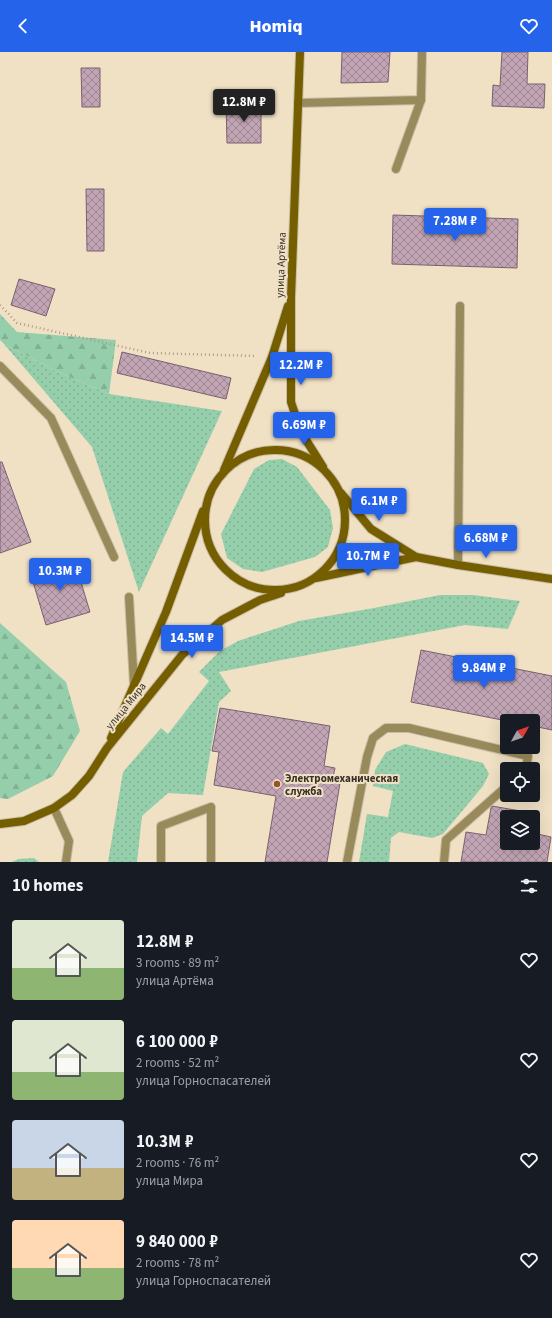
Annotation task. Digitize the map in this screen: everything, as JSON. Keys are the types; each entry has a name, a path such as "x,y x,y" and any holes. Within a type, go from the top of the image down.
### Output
{"street":[{"name":"улица Артёма","path":"300,52 291,298 291,402 301,432 339,491 345,515 343,539 333,561 315,578 294,589 271,591 249,586 229,574 214,557 206,536 204,513 210,491 223,472 241,458 263,450 286,450 307,458 325,471"},
{"path":"223,472 272,357 291,298"},
{"path":"106,748 166,612 210,491"},
{"path":"339,491 371,529 416,557 458,566 552,579"},
{"path":"315,578 416,557"},
{"name":"улица Мира","path":"0,824 24,821 54,808 72,795 89,776 106,748 182,655 222,620 260,600 294,589"}],"lane":[{"path":"396,169 421,100 422,52"},
{"path":"298,103 421,100"},
{"path":"458,566 460,306"},
{"path":"0,366 50,418 114,557"},
{"path":"129,597 134,685"},
{"path":"347,862 366,757 373,738 386,728 409,728 528,756 527,762"},
{"path":"444,862 446,840 500,792"},
{"path":"161,862 161,826 211,807 211,862"},
{"path":"54,808 69,841 66,862"}],"path":[{"path":"0,305 17,323 150,353 272,357"}],"green space":[{"path":"0,314 17,332 116,340 109,394 56,371 4,344 0,340"},
{"path":"4,344 56,371 109,394 222,411 139,592 92,447"},
{"path":"282,459 297,467 330,510 333,528 328,547 315,557 262,572 243,569 227,558 221,534 254,469 269,460"},
{"path":"440,595 473,595 520,601 508,629 465,625 219,672 231,691 219,702 203,795 168,793 142,816 137,862 108,862 123,772 161,728 168,734 209,681 199,672 220,651 238,641 299,621"},
{"path":"0,623 66,682 80,731 53,776 8,799 0,798"},
{"path":"405,744 483,763 489,774 483,786 443,834 432,838 399,832 391,838 389,862 359,862 367,814 388,817 393,791 373,786 375,770 386,752"},
{"path":"34,858 39,862 12,862 18,859"}],"building":[{"path":"342,52 390,52 388,82 341,83"},
{"path":"502,52 528,52 527,84 545,84 544,108 492,106 493,85 500,86"},
{"path":"81,68 100,68 100,107 82,107"},
{"path":"226,103 261,103 261,143 227,143"},
{"path":"86,189 104,189 104,251 87,251"},
{"path":"393,215 518,219 517,268 392,264"},
{"path":"19,279 55,289 46,316 11,305"},
{"path":"122,352 231,378 226,399 117,373"},
{"path":"0,462 2,462 31,542 0,553"},
{"path":"74,559 90,612 46,625 30,572"},
{"path":"421,650 552,676 552,730 540,727 540,714 500,714 500,720 411,702"},
{"name":"Электромеханическая служба","path":"220,708 330,726 324,766 335,768 332,782 340,783 327,862 265,862 276,796 214,785 219,752 212,751"},
{"path":"492,806 515,810 500,810 500,850 540,850 540,835 551,837 547,862 461,862 466,832 486,835"}],"place":[{"name":"Электромеханическая служба","path":"277,784"}]}
